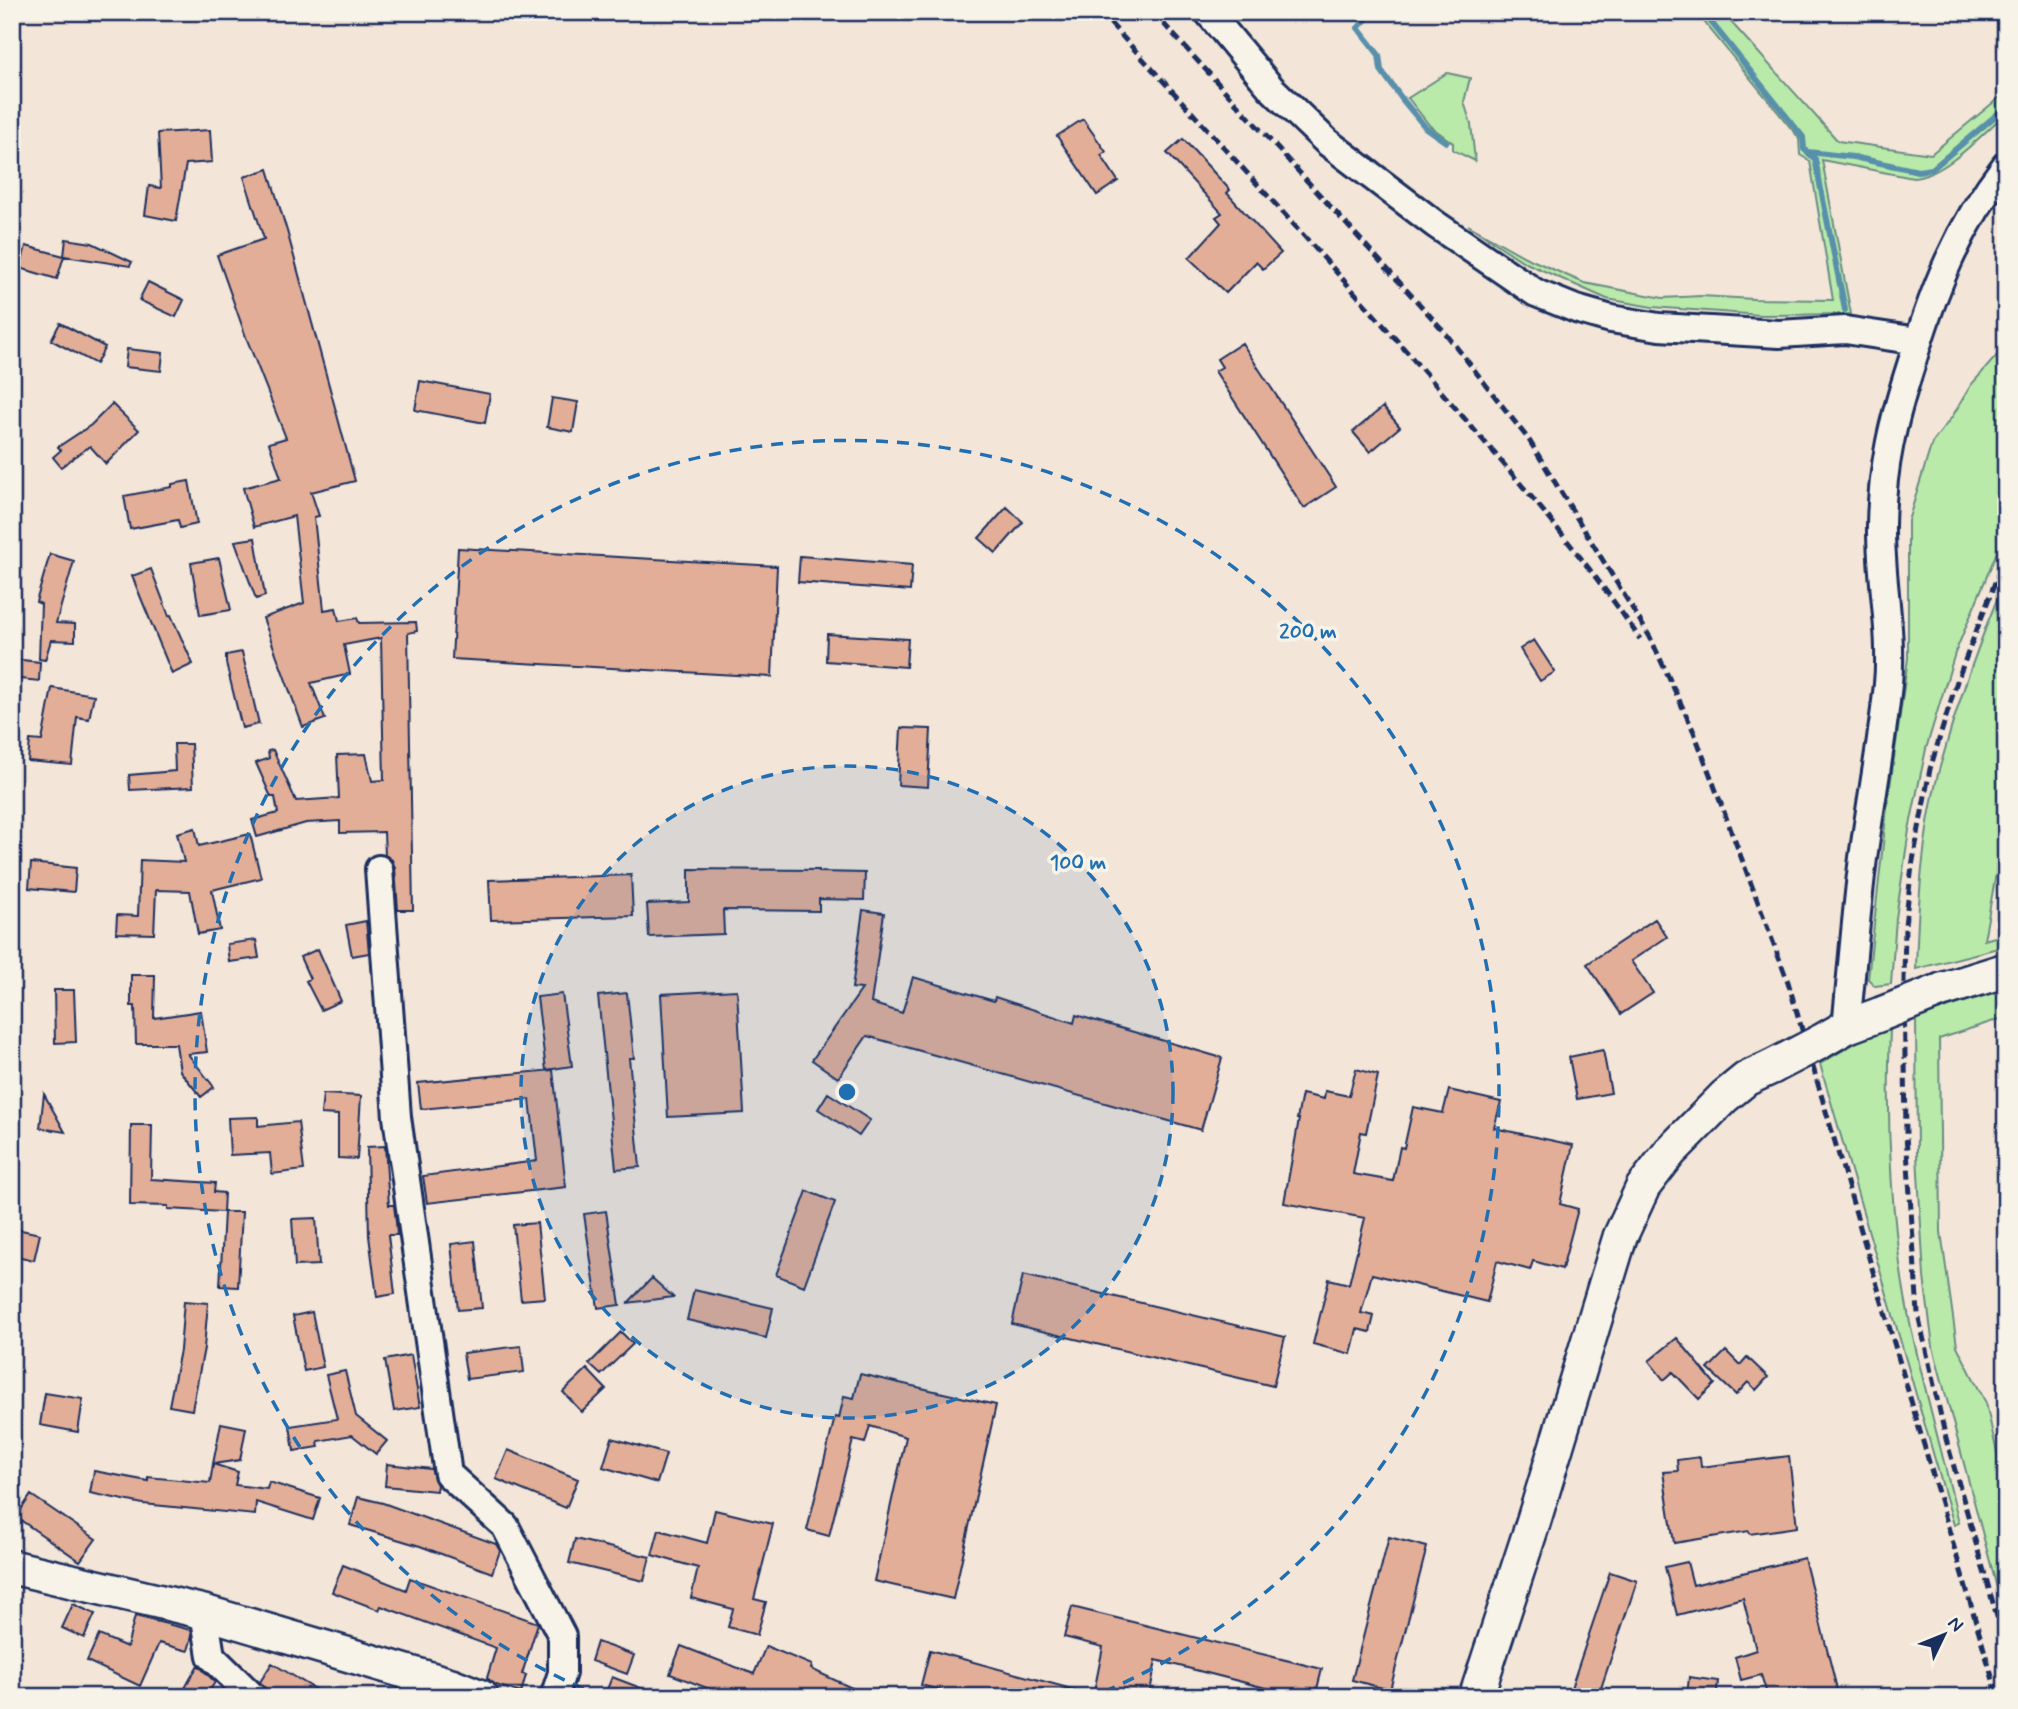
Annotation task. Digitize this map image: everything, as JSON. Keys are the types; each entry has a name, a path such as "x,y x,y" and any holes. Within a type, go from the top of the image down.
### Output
{"main road":[{"path":"1476,1697 1533,1523 1620,1237 1643,1187 1677,1144 1746,1079 1833,1034 1942,990 2006,970"},
{"path":"12,1567 204,1612 451,1685 481,1697"}],"street":[{"path":"1208,12 1271,88 1327,142 1435,224 1536,293 1611,319 1659,327 1779,334 1845,330 1918,341"},
{"path":"1833,1034 1863,859 1888,682 1887,606 1881,530 1882,480 1891,435 1937,284 1962,229 2006,165"},
{"path":"379,869 397,1117 448,1474 505,1527 562,1636 562,1673 554,1697"},
{"path":"204,1612 211,1656 253,1697"}],"green space":[{"path":"1696,12 1722,12 1838,141 1931,154 2006,92 2006,113 1962,153 1938,170 1925,175 1913,178 1822,160 1851,314 1761,315 1652,307 1607,299 1524,262 1468,225 1525,257 1584,283 1663,298 1701,296 1833,300 1810,161 1800,155 1799,138"},
{"path":"1447,73 1470,78 1464,102 1471,124 1475,161 1453,150 1453,143 1430,126 1408,98"},
{"path":"2006,345 2006,530 1955,653 1926,749 1909,830 1896,918 1891,984 1875,986 1868,979 1887,808 1908,658 1908,521 1932,443 1971,385"},
{"path":"2006,577 2006,818 1984,940 2006,934 2006,946 1916,969 1922,871 1938,774 1969,674"},
{"path":"2006,988 2006,1017 1939,1039 1941,1232 1957,1346 1986,1403 1999,1462 2006,1475 2006,1522 2003,1536 2006,1537 2006,1588 1997,1588 1933,1347 1924,1277 1917,1155 1916,1018"},
{"path":"1890,1029 1890,1142 1899,1258 1912,1332 1959,1523 1954,1525 1820,1064 1864,1038"}],"building":[{"path":"1083,119 1106,152 1101,155 1118,181 1097,195 1057,136"},
{"path":"210,130 212,162 186,164 176,221 145,215 149,186 161,188 158,133"},
{"path":"1183,139 1230,190 1227,193 1281,253 1263,269 1256,262 1226,293 1189,258 1221,223 1216,217 1222,213 1167,153"},
{"path":"268,169 355,481 311,492 319,516 314,517 324,610 336,608 339,621 357,618 359,623 416,622 417,631 408,633 413,910 398,910 395,868 392,860 385,855 384,832 340,833 340,821 306,823 257,837 252,820 278,813 275,797 271,797 256,763 269,758 268,751 273,750 296,801 339,798 337,755 366,754 372,781 384,780 381,638 344,645 350,674 311,683 325,719 303,727 263,618 304,603 294,516 254,527 243,488 281,478 269,443 286,438 217,255 264,239 244,177"},
{"path":"66,239 92,243 132,262 130,266 64,256"},
{"path":"26,246 64,256 57,279 20,268"},
{"path":"148,282 184,300 176,317 139,300"},
{"path":"60,323 105,347 96,364 51,340"},
{"path":"1242,343 1336,487 1304,508 1215,371 1222,367 1217,359"},
{"path":"127,349 163,353 161,371 125,367"},
{"path":"420,381 490,394 485,423 415,410"},
{"path":"552,398 578,402 573,432 547,427"},
{"path":"112,404 139,430 106,464 90,446 61,467 53,457 61,450 58,447 91,425"},
{"path":"1383,407 1400,427 1370,452 1353,432"},
{"path":"189,481 197,524 180,528 178,520 130,529 124,496"},
{"path":"1007,507 1023,522 996,553 979,538"},
{"path":"255,538 265,596 256,599 235,541"},
{"path":"458,548 777,566 772,677 452,659"},
{"path":"50,554 74,561 56,623 75,624 75,641 51,640 45,660 39,659 41,604 36,602"},
{"path":"800,556 912,565 910,591 798,582"},
{"path":"219,558 231,610 200,615 191,563"},
{"path":"151,569 169,616 171,615 193,664 172,674 132,576"},
{"path":"827,634 908,639 906,667 826,661"},
{"path":"1534,640 1555,672 1540,681 1520,649"},
{"path":"242,652 259,724 242,728 226,655"},
{"path":"12,659 40,662 39,681 12,678"},
{"path":"52,688 94,695 89,719 77,717 72,765 28,761 30,740 42,741"},
{"path":"901,728 931,729 928,787 898,785"},
{"path":"174,744 191,744 193,787 130,790 129,775 175,771"},
{"path":"195,828 199,846 250,834 261,878 212,890 220,930 198,934 190,891 156,890 154,934 116,933 117,915 138,916 140,860 184,862 177,833"},
{"path":"31,863 76,868 74,892 29,888"},
{"path":"689,869 865,873 864,900 819,899 819,911 723,910 724,934 649,937 647,904 689,902"},
{"path":"631,875 633,916 491,920 489,880"},
{"path":"863,910 884,913 871,1003 902,1013 913,977 994,1001 995,997 1074,1023 1076,1015 1222,1058 1201,1130 867,1036 838,1078 812,1060 862,989 852,988"},
{"path":"1655,919 1667,937 1631,961 1653,993 1621,1014 1587,964"},
{"path":"366,921 369,953 352,956 346,925"},
{"path":"256,940 259,958 229,962 227,944"},
{"path":"318,949 341,1001 321,1010 306,981 310,979 300,957"},
{"path":"131,975 155,975 154,1018 201,1011 207,1052 188,1054 214,1087 201,1097 180,1071 176,1044 136,1044 135,1006 131,1006"},
{"path":"54,990 74,990 76,1042 55,1043"},
{"path":"737,990 744,1113 668,1117 661,994"},
{"path":"627,993 634,1058 629,1058 640,1167 616,1169 598,996"},
{"path":"562,994 572,1066 546,1070 537,997"},
{"path":"1603,1050 1611,1093 1577,1099 1569,1057"},
{"path":"1356,1069 1378,1075 1366,1133 1361,1132 1353,1174 1393,1181 1400,1147 1404,1148 1413,1107 1443,1113 1449,1090 1501,1102 1494,1128 1573,1145 1560,1204 1578,1209 1562,1269 1533,1261 1530,1270 1497,1261 1487,1302 1372,1274 1361,1313 1374,1316 1370,1332 1357,1329 1351,1354 1313,1344 1329,1279 1349,1284 1365,1218 1284,1203 1297,1119 1302,1094 1324,1099 1325,1091 1349,1096"},
{"path":"553,1070 566,1187 427,1203 423,1176 537,1161 530,1099 421,1109 418,1083"},
{"path":"828,1093 870,1120 859,1136 818,1109"},
{"path":"44,1094 65,1132 40,1128"},
{"path":"323,1094 361,1096 357,1159 338,1158 338,1115 321,1114"},
{"path":"258,1117 258,1126 298,1122 304,1170 272,1174 270,1153 230,1155 228,1118"},
{"path":"131,1125 152,1125 151,1179 215,1183 214,1192 224,1193 223,1212 130,1205"},
{"path":"385,1146 389,1205 394,1205 397,1235 388,1235 395,1294 377,1297 369,1236 367,1147"},
{"path":"807,1191 835,1202 804,1286 776,1275"},
{"path":"606,1211 620,1305 598,1308 584,1214"},
{"path":"224,1212 242,1212 238,1287 220,1286"},
{"path":"316,1218 319,1265 295,1266 292,1219"},
{"path":"537,1223 545,1298 521,1300 513,1225"},
{"path":"12,1228 40,1234 34,1260 12,1255"},
{"path":"475,1241 482,1308 458,1310 451,1244"},
{"path":"1023,1275 1285,1337 1273,1386 1012,1324"},
{"path":"652,1278 673,1297 628,1303"},
{"path":"694,1290 773,1308 766,1338 687,1320"},
{"path":"184,1301 208,1303 204,1348 192,1410 169,1406 180,1350"},
{"path":"312,1312 323,1367 304,1371 293,1316"},
{"path":"621,1332 633,1344 601,1375 589,1364"},
{"path":"1677,1338 1715,1384 1699,1399 1673,1372 1664,1380 1649,1361"},
{"path":"521,1346 524,1372 467,1379 463,1353"},
{"path":"1726,1351 1740,1365 1747,1357 1768,1377 1756,1390 1748,1382 1736,1395 1708,1369"},
{"path":"411,1355 420,1407 394,1411 385,1360"},
{"path":"587,1369 606,1389 582,1412 563,1392"},
{"path":"345,1371 356,1416 387,1441 376,1454 352,1435 318,1441 319,1447 294,1451 290,1426 337,1419 326,1375"},
{"path":"860,1374 996,1405 953,1599 874,1581 906,1437 870,1426 865,1443 853,1440 829,1536 807,1530 835,1417 839,1418 844,1396 854,1398"},
{"path":"45,1393 83,1399 78,1432 40,1425"},
{"path":"221,1423 246,1428 240,1460 213,1464"},
{"path":"612,1438 666,1454 657,1483 603,1467"},
{"path":"508,1450 578,1479 566,1508 496,1479"},
{"path":"1789,1456 1797,1527 1750,1534 1749,1531 1674,1543 1663,1472 1678,1471 1677,1460 1700,1457 1701,1467"},
{"path":"213,1464 238,1472 235,1485 267,1489 269,1482 320,1498 313,1520 256,1502 255,1515 143,1504 90,1493 94,1471 148,1481 148,1477 210,1483"},
{"path":"387,1464 431,1469 437,1485 436,1491 385,1486"},
{"path":"31,1495 96,1539 80,1561 16,1517"},
{"path":"358,1497 383,1503 496,1544 500,1551 492,1573 420,1546 350,1525"},
{"path":"715,1510 773,1524 754,1599 766,1602 757,1635 728,1627 733,1609 691,1598 698,1568 652,1555 659,1530 707,1543"},
{"path":"1389,1537 1427,1547 1390,1690 1352,1680"},
{"path":"575,1539 650,1557 644,1581 569,1563"},
{"path":"1804,1558 1839,1697 1768,1697 1761,1675 1741,1680 1735,1657 1756,1650 1743,1598 1677,1615 1665,1567 1687,1562 1693,1585"},
{"path":"343,1565 406,1590 410,1578 538,1623 522,1674 526,1675 521,1693 496,1685 487,1678 496,1648 381,1606 379,1610 332,1592"},
{"path":"1610,1572 1637,1581 1598,1697 1568,1697"},
{"path":"73,1604 95,1614 84,1638 62,1628"},
{"path":"1072,1607 1322,1669 1315,1697 1301,1697 1156,1660 1149,1697 1093,1697 1103,1647 1064,1637"},
{"path":"135,1616 191,1630 192,1636 188,1651 159,1643 140,1686 87,1661 99,1635 127,1647"},
{"path":"597,1642 634,1655 627,1674 591,1661"},
{"path":"681,1646 754,1674 766,1646 812,1665 811,1669 871,1697 731,1697 670,1674"},
{"path":"930,1650 1079,1691 1078,1697 965,1697 921,1685"},
{"path":"272,1663 328,1697 268,1697 268,1692 260,1682"},
{"path":"198,1665 215,1682 206,1697 185,1688"},
{"path":"612,1677 659,1695 659,1697 604,1697"},
{"path":"1689,1677 1718,1681 1716,1697 1687,1697"}],"waterway":[{"path":"1373,12 1358,28 1379,55 1381,70 1426,128 1446,142"},
{"path":"1703,12 1803,137 1804,149 1815,159 1845,310"},
{"path":"1808,152 1853,157 1918,171 1932,169 2006,107"}],"railway":[{"path":"1100,12 1408,353 1573,547 1640,639"},
{"path":"1153,12 1443,330 1529,440 1650,637 1694,732 1788,982 1998,1697"},
{"path":"2006,554 1957,681 1930,769 1912,866 1905,925 1904,981 1906,1135 1918,1314 1946,1439 2006,1648"}]}
